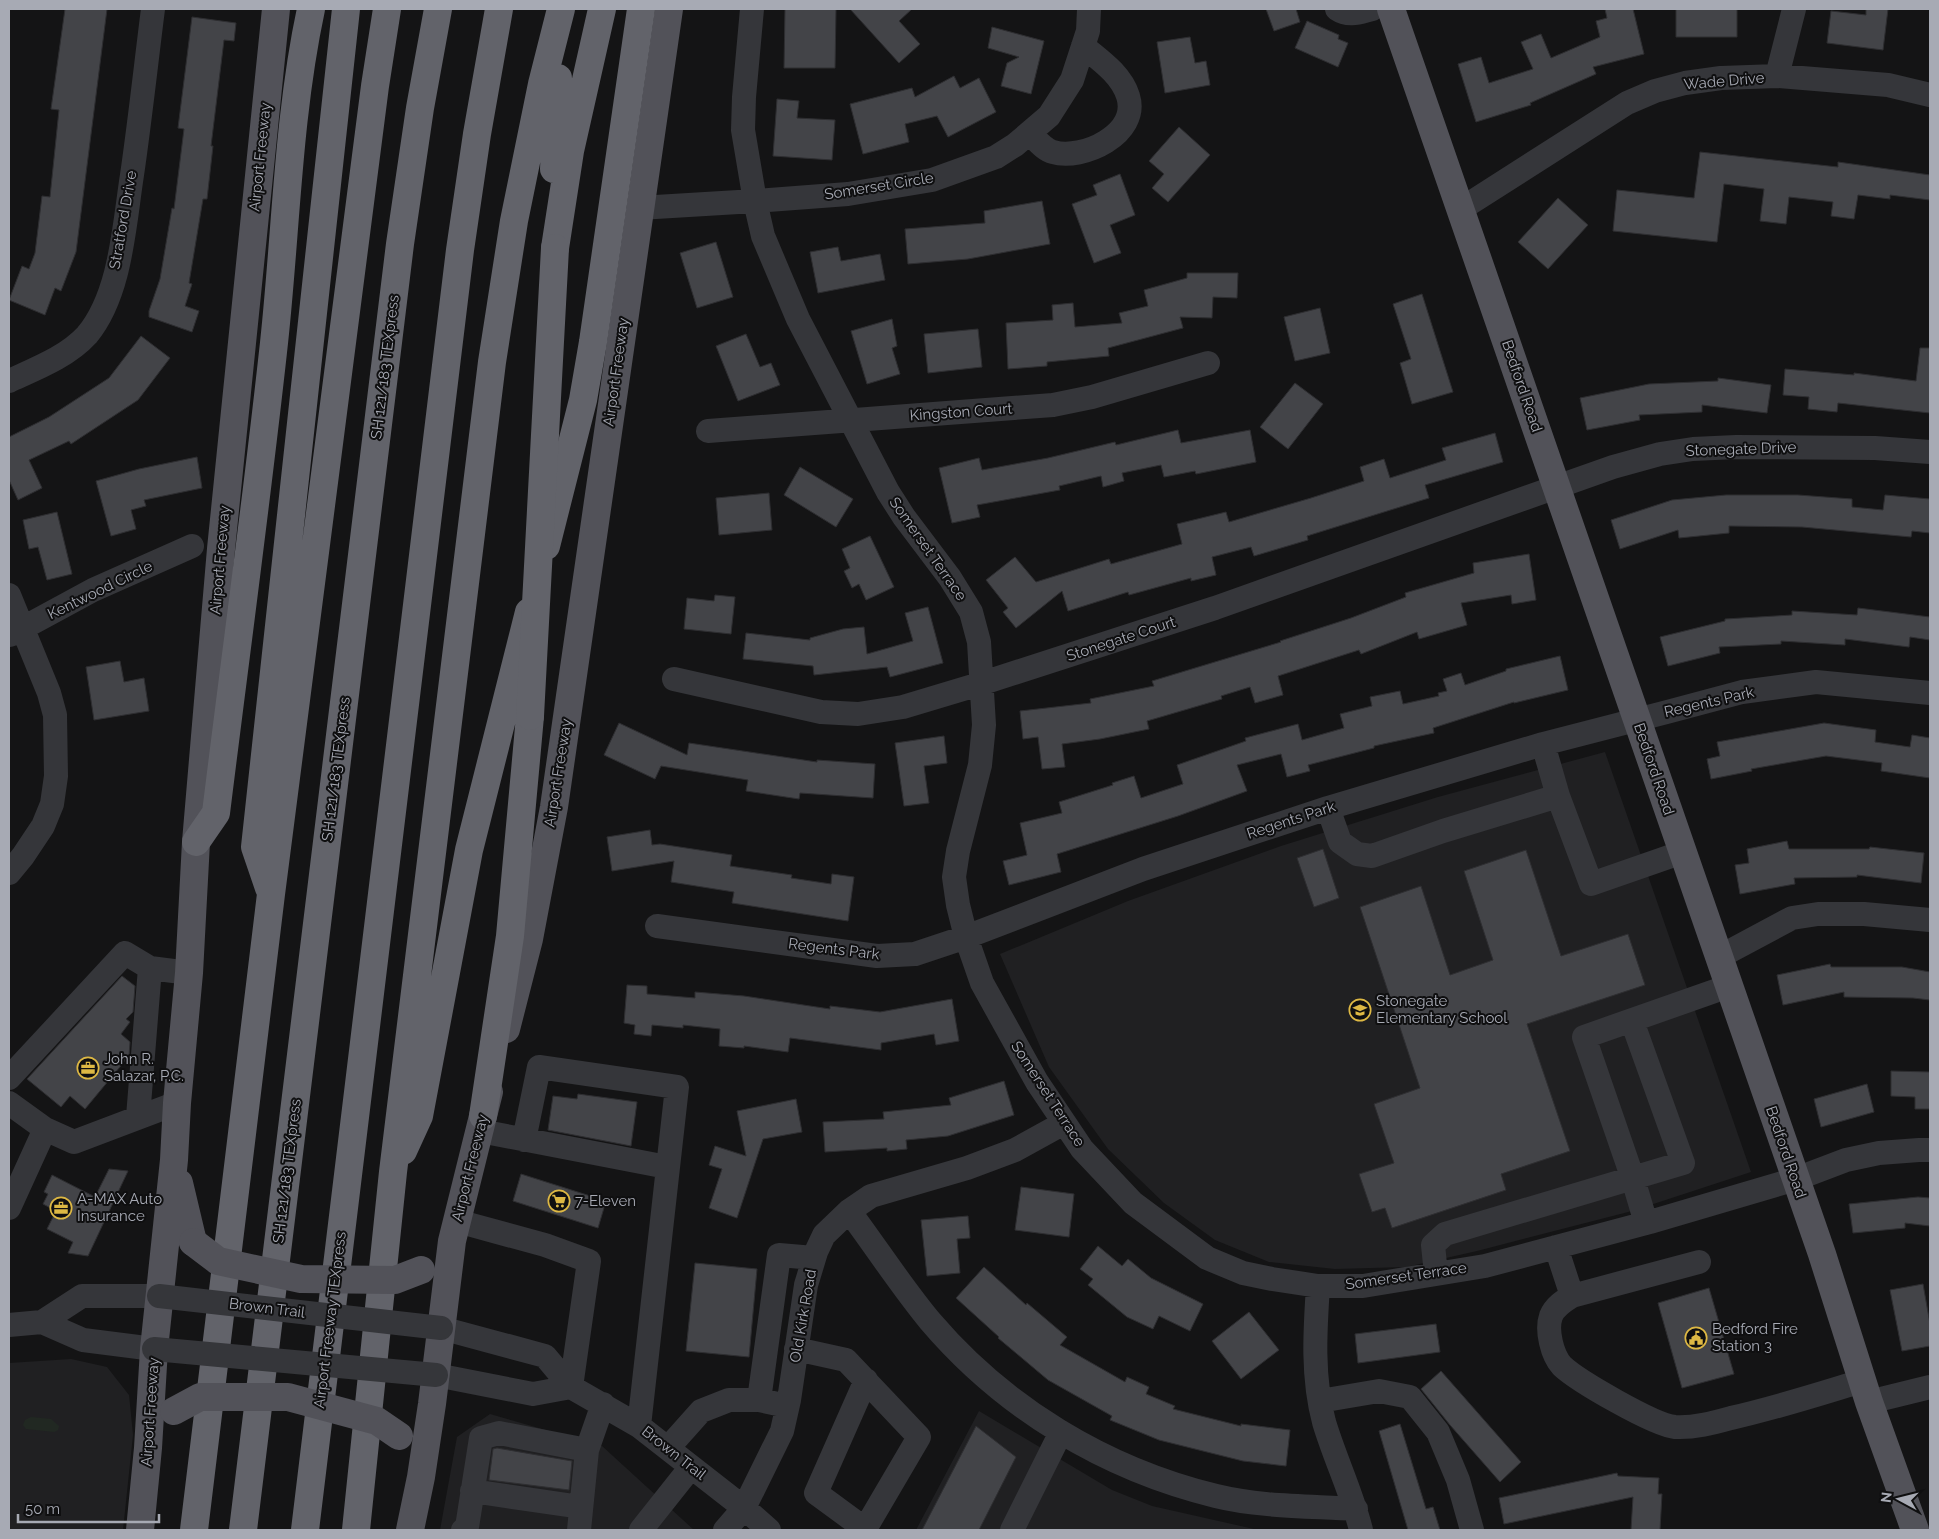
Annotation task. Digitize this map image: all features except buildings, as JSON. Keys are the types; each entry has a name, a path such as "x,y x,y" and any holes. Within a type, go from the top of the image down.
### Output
{"highway":[{"path":"196,842 216,813 273,352 296,106 311,9"},
{"path":"271,894 255,847 346,9"},
{"path":"194,1530 271,894 386,9"},
{"name":"SH 121/183 TEXpress","path":"243,1530 400,244 420,108 438,9"},
{"name":"Airport Freeway TEXpress","path":"305,1530 460,250 477,134 499,9"},
{"path":"481,1123 510,936 530,716 555,248 554,144 563,9"},
{"path":"356,1530 393,1172 492,362 514,221 542,84 563,9"},
{"path":"555,248 570,150 602,9"},
{"path":"393,1172 419,1116 469,850 583,400 641,9"}],"main road":[{"name":"Airport Freeway","path":"140,1530 148,1448 154,1349 174,1160 177,1103 189,973 196,842 222,539 276,9"},
{"name":"Airport Freeway","path":"410,1530 421,1476 455,1231 529,939 554,807 668,9"},
{"name":"Bedford Road","path":"1392,9 1796,1178 1866,1391 1915,1530"},
{"path":"174,1160 194,1242 218,1261 301,1279 395,1280 421,1270 433,1262 455,1231"},
{"path":"148,1448 159,1428 174,1411 200,1397 288,1397 377,1421 399,1436 412,1454 421,1476"}],"street":[{"name":"Stratford Drive","path":"9,381 48,363 75,346 87,334 98,318 108,297 120,257 142,106 153,9"},
{"path":"752,9 743,130 755,201"},
{"name":"Somerset Circle","path":"639,208 848,194 932,180 996,157 1015,145 1049,116 1072,80 1088,31 1089,9"},
{"path":"1340,11 1350,14 1372,9"},
{"path":"1777,76 1794,9"},
{"path":"1029,133 1050,152 1067,155 1102,145 1121,130 1129,116 1129,97 1117,74 1083,46"},
{"name":"Wade Drive","path":"1461,209 1628,103 1655,91 1685,83 1721,78 1777,76 1888,85 1930,95"},
{"name":"Somerset Terrace","path":"755,201 763,236 798,319 888,492 904,517 950,578 971,612 979,642 983,683 984,725 980,765 958,851 954,877 958,905 966,937 982,983 1037,1082 1064,1123 1082,1149 1132,1203 1207,1258 1243,1273 1272,1280 1318,1286 1362,1286 1485,1266 1646,1223 1796,1178 1846,1160 1879,1154 1930,1150"},
{"name":"Kingston Court","path":"708,431 1053,405 1092,397 1208,363"},
{"name":"Stonegate Drive","path":"1557,487 1612,466 1660,454 1693,449 1736,447 1875,448 1930,452"},
{"name":"Stonegate Court","path":"674,679 821,712 858,714 903,707 1215,608 1557,487"},
{"name":"Kentwood Circle","path":"16,632 93,590 192,546"},
{"path":"9,595 16,632 49,693 55,715 56,776 52,804 44,826 9,873"},
{"name":"Regents Park","path":"657,926 877,956 915,954 966,937 1143,869 1328,808 1543,744 1742,692 1816,682 1930,693"},
{"path":"1543,744 1558,796 1591,884 1683,852"},
{"path":"1328,808 1340,842 1357,854 1372,856 1443,831 1558,796"},
{"path":"1719,957 1792,918 1818,914 1864,914 1930,920"},
{"path":"9,1078 125,953 150,968 189,973"},
{"path":"138,1117 150,968"},
{"path":"1646,1223 1633,1179 1584,1037 1729,986"},
{"path":"1436,1274 1433,1245 1445,1234 1682,1163 1632,1021"},
{"path":"524,1140 539,1067 677,1087 639,1426"},
{"path":"9,1103 45,1129 74,1142 177,1103"},
{"path":"481,1123 524,1140 667,1167"},
{"name":"Old Kirk Road","path":"725,1530 744,1508 782,1431 788,1406 806,1285 814,1258 824,1236 849,1211 871,1196 967,1168 1015,1150 1064,1123"},
{"path":"9,1208 45,1129"},
{"path":"849,1211 930,1320 960,1354 1008,1397 1073,1440 1113,1460 1174,1484 1217,1496 1358,1520 1324,1422 1320,1401 1315,1343 1318,1286"},
{"path":"455,1231 545,1245 589,1261 571,1387"},
{"path":"1556,1247 1572,1296"},
{"path":"759,1400 779,1255 814,1258"},
{"path":"1700,1262 1572,1296 1560,1302 1551,1316 1549,1334 1561,1365 1573,1375 1614,1400 1664,1424 1676,1427 1702,1425 1866,1391 1930,1387"},
{"name":"Brown Trail","path":"9,1325 42,1322 82,1296 159,1296 441,1328 545,1356 571,1387 639,1426 744,1508 769,1530"},
{"name":"Brown Trail","path":"42,1322 83,1340 154,1349 436,1375 533,1394 571,1387"},
{"path":"796,1349 846,1360 866,1380 919,1437 864,1529 816,1492 866,1380"},
{"path":"1320,1401 1379,1391 1410,1397 1438,1432 1458,1480 1472,1530"},
{"path":"668,1448 701,1411 729,1400 759,1400 788,1406"},
{"path":"579,1530 587,1450 603,1404"},
{"path":"1012,1530 1061,1432"},
{"path":"463,1530 467,1527 481,1438 499,1434 587,1450"},
{"path":"641,1530 691,1467"},
{"path":"472,1491 581,1507"}],"shaded area":[{"name":"Stonegate Elementary School","path":"1605,752 1751,1172 1632,1211 1477,1251 1406,1267 1335,1269 1269,1262 1215,1240 1164,1203 1108,1149 1049,1067 1000,954 1128,901 1281,846 1438,797"},
{"path":"71,1359 107,1367 129,1395 133,1435 123,1530 9,1530 9,1363"},
{"path":"979,1411 1112,1490 1152,1506 1254,1529 1274,1530 916,1530"},
{"path":"490,1414 602,1446 694,1530 440,1530 457,1437"},
{"path":"31,1417 51,1419 59,1426 58,1430 54,1432 26,1429 23,1425 25,1420"}],"place":[{"name":"Stonegate Elementary School","path":"1360,1010"},
{"name":"John R. Salazar, P.C.","path":"88,1068"},
{"name":"7-Eleven","path":"559,1201"},
{"name":"A-MAX Auto Insurance","path":"61,1208"},
{"name":"Bedford Fire Station 3","path":"1696,1338"}]}
